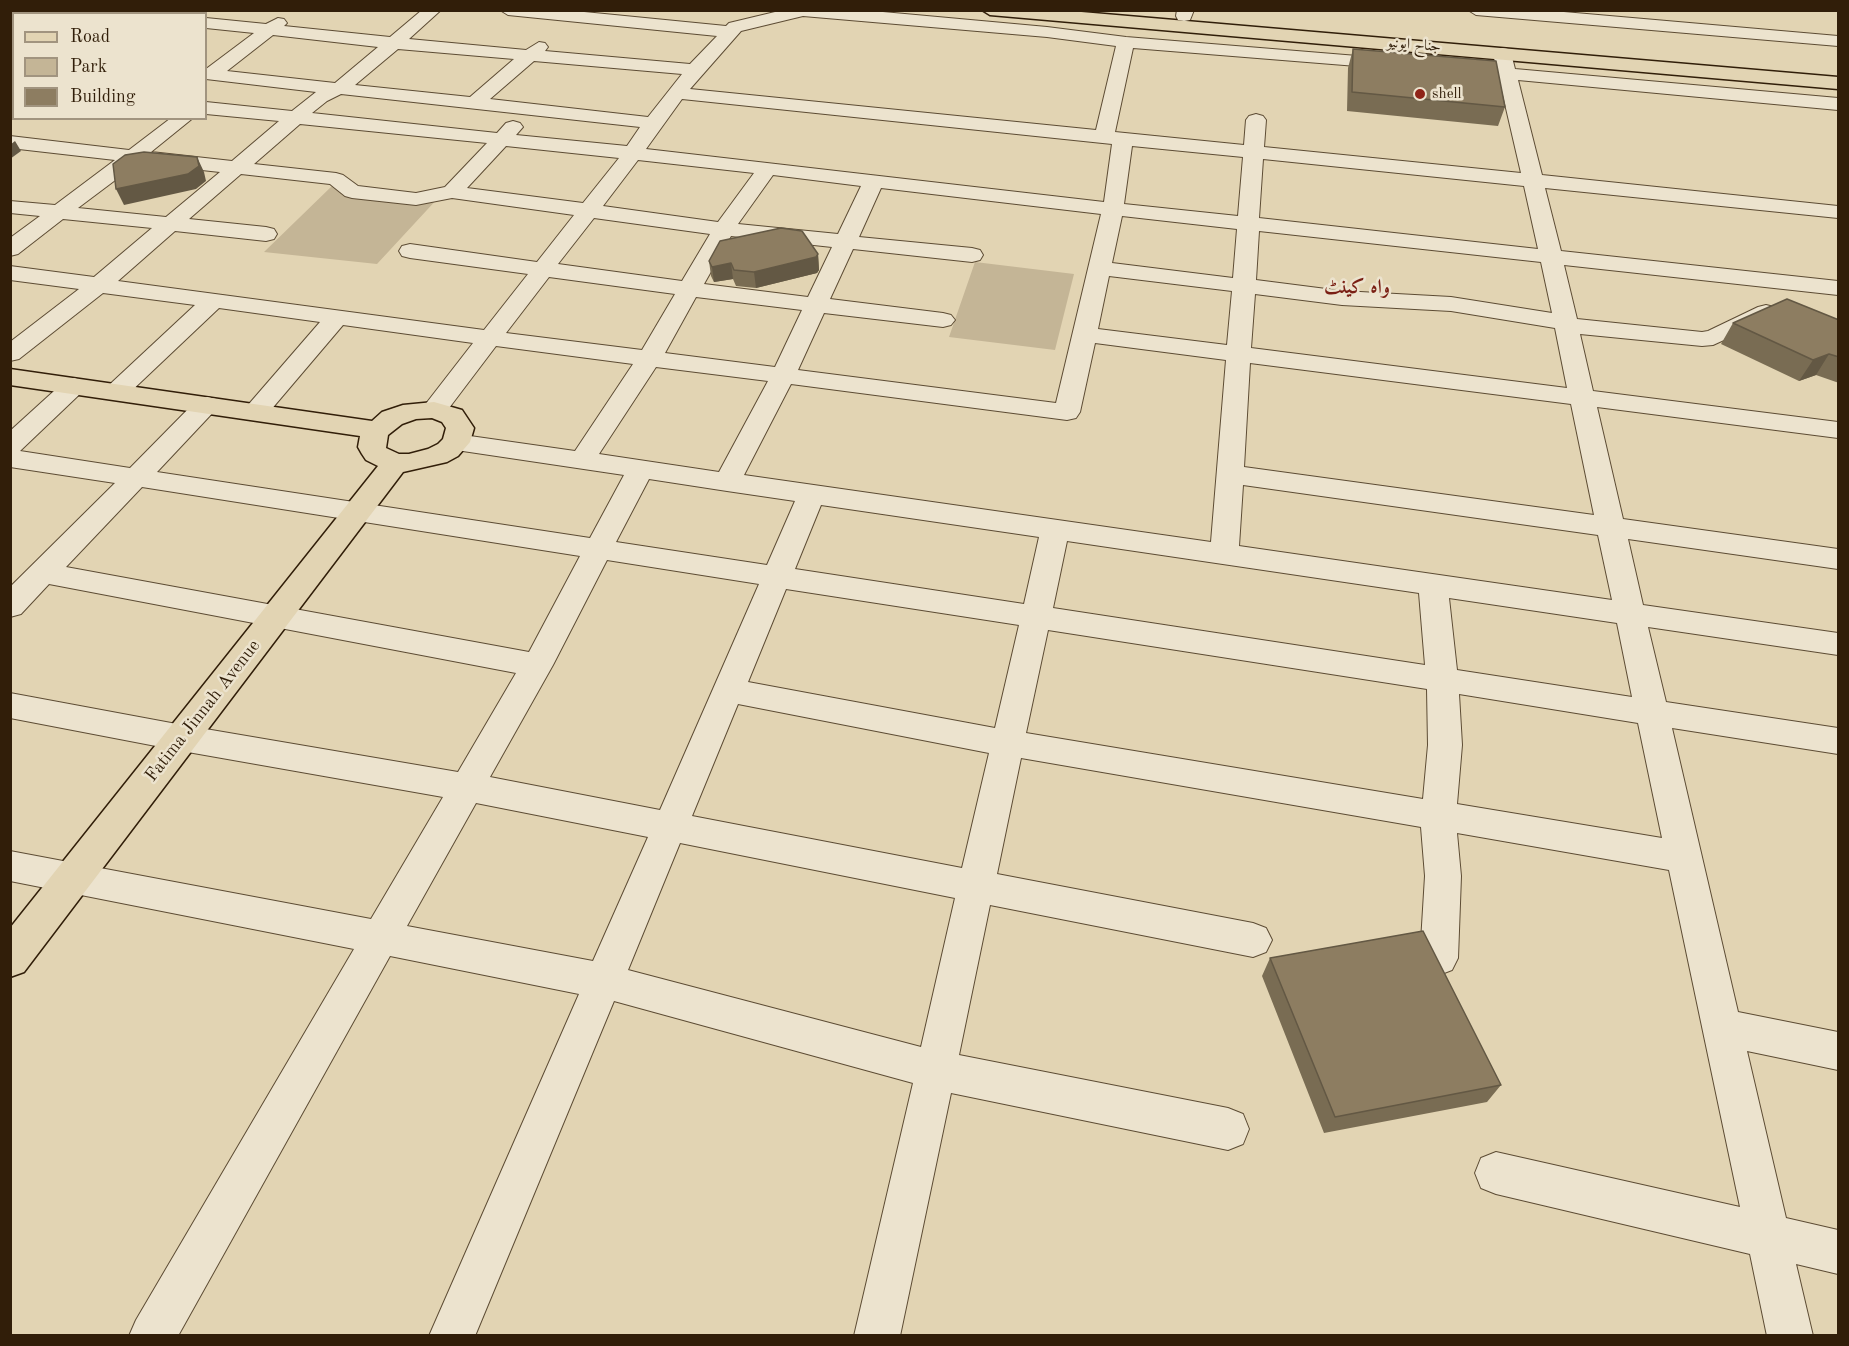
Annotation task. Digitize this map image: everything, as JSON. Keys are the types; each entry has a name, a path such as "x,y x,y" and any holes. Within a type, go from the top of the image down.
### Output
{"main road":[{"name":"جناح ایونیو","path":"990,10 1320,37 1504,63 1839,83"},
{"name":"جناح ایونیو","path":"1106,10 1185,13 1839,76"},
{"path":"10,377 377,430"},
{"path":"434,410 444,412 458,421 460,434 448,450 430,459 395,463 376,454 372,447 377,430 392,418 413,411 434,410"},
{"name":"Fatima Jinnah Avenue","path":"10,959 395,463"}],"street":[{"path":"72,10 91,12"},
{"path":"209,74 295,10"},
{"path":"10,354 100,284 295,117 320,97 340,88 433,10"},
{"path":"508,10 733,29 805,11"},
{"path":"719,10 733,29"},
{"path":"782,10 1406,65"},
{"path":"1476,10 1839,40"},
{"path":"475,103 572,14"},
{"path":"207,23 393,43 695,70"},
{"path":"434,410 590,210 653,123 695,70 733,29"},
{"path":"1320,37 1361,62"},
{"path":"10,273 490,338 1067,412 1113,209 1114,137 1126,42"},
{"path":"1473,70 1504,63 1839,104"},
{"path":"1504,63 1566,323 1790,1335"},
{"path":"209,74 653,123"},
{"path":"207,101 239,77"},
{"path":"677,93 1839,212"},
{"path":"207,108 633,153 1113,209 1839,288"},
{"path":"452,192 531,109"},
{"path":"10,249 181,120"},
{"path":"1224,556 1242,285 1256,120"},
{"path":"10,142 238,166 336,179 352,192 416,199 452,192 724,229 972,255"},
{"path":"581,462 649,358 724,229 767,168"},
{"path":"727,482 783,376 874,181"},
{"path":"10,207 172,222 266,234"},
{"path":"410,250 688,289 943,320"},
{"path":"1098,268 1341,298 1451,304 1566,323 1713,338 1780,310 1786,300 1779,282"},
{"path":"116,392 214,300"},
{"path":"255,412 337,317"},
{"path":"1086,335 1583,399 1836,435"},
{"path":"10,446 74,386"},
{"path":"10,606 207,405"},
{"path":"456,442 1224,556 1839,644"},
{"path":"10,458 1839,741"},
{"path":"152,1335 537,665 640,470"},
{"path":"1229,474 1611,526 1839,560"},
{"path":"452,1335 812,494"},
{"path":"877,1335 1054,529"},
{"path":"43,573 537,665"},
{"path":"1433,586 1442,679 1445,745 1438,818 1443,876 1438,957"},
{"path":"728,690 1007,744 1438,818 1684,857"},
{"path":"10,705 182,738 467,787 1253,940"},
{"path":"10,866 604,981 936,1070 1228,1129"},
{"path":"1722,1027 1839,1051"},
{"path":"1496,1173 1839,1252"}],"green space":[{"path":"333,185 439,197 377,264 264,252"},
{"path":"975,262 1074,274 1055,350 949,337"}],"building":[{"path":"1353,49 1496,61 1505,107 1352,92"},
{"path":"144,152 197,157 199,166 188,174 116,189 113,164 125,155"},
{"path":"781,228 802,231 818,254 816,257 754,272 734,270 731,263 712,267 709,261 720,241"},
{"path":"1787,299 1839,320 1839,357 1829,354 1813,360 1733,323"},
{"path":"1423,931 1501,1085 1335,1117 1270,958"}],"place":[{"name":"shell","path":"1420,94"}],"district":[{"name":"واہ کینٹ","path":"1357,288"}]}
